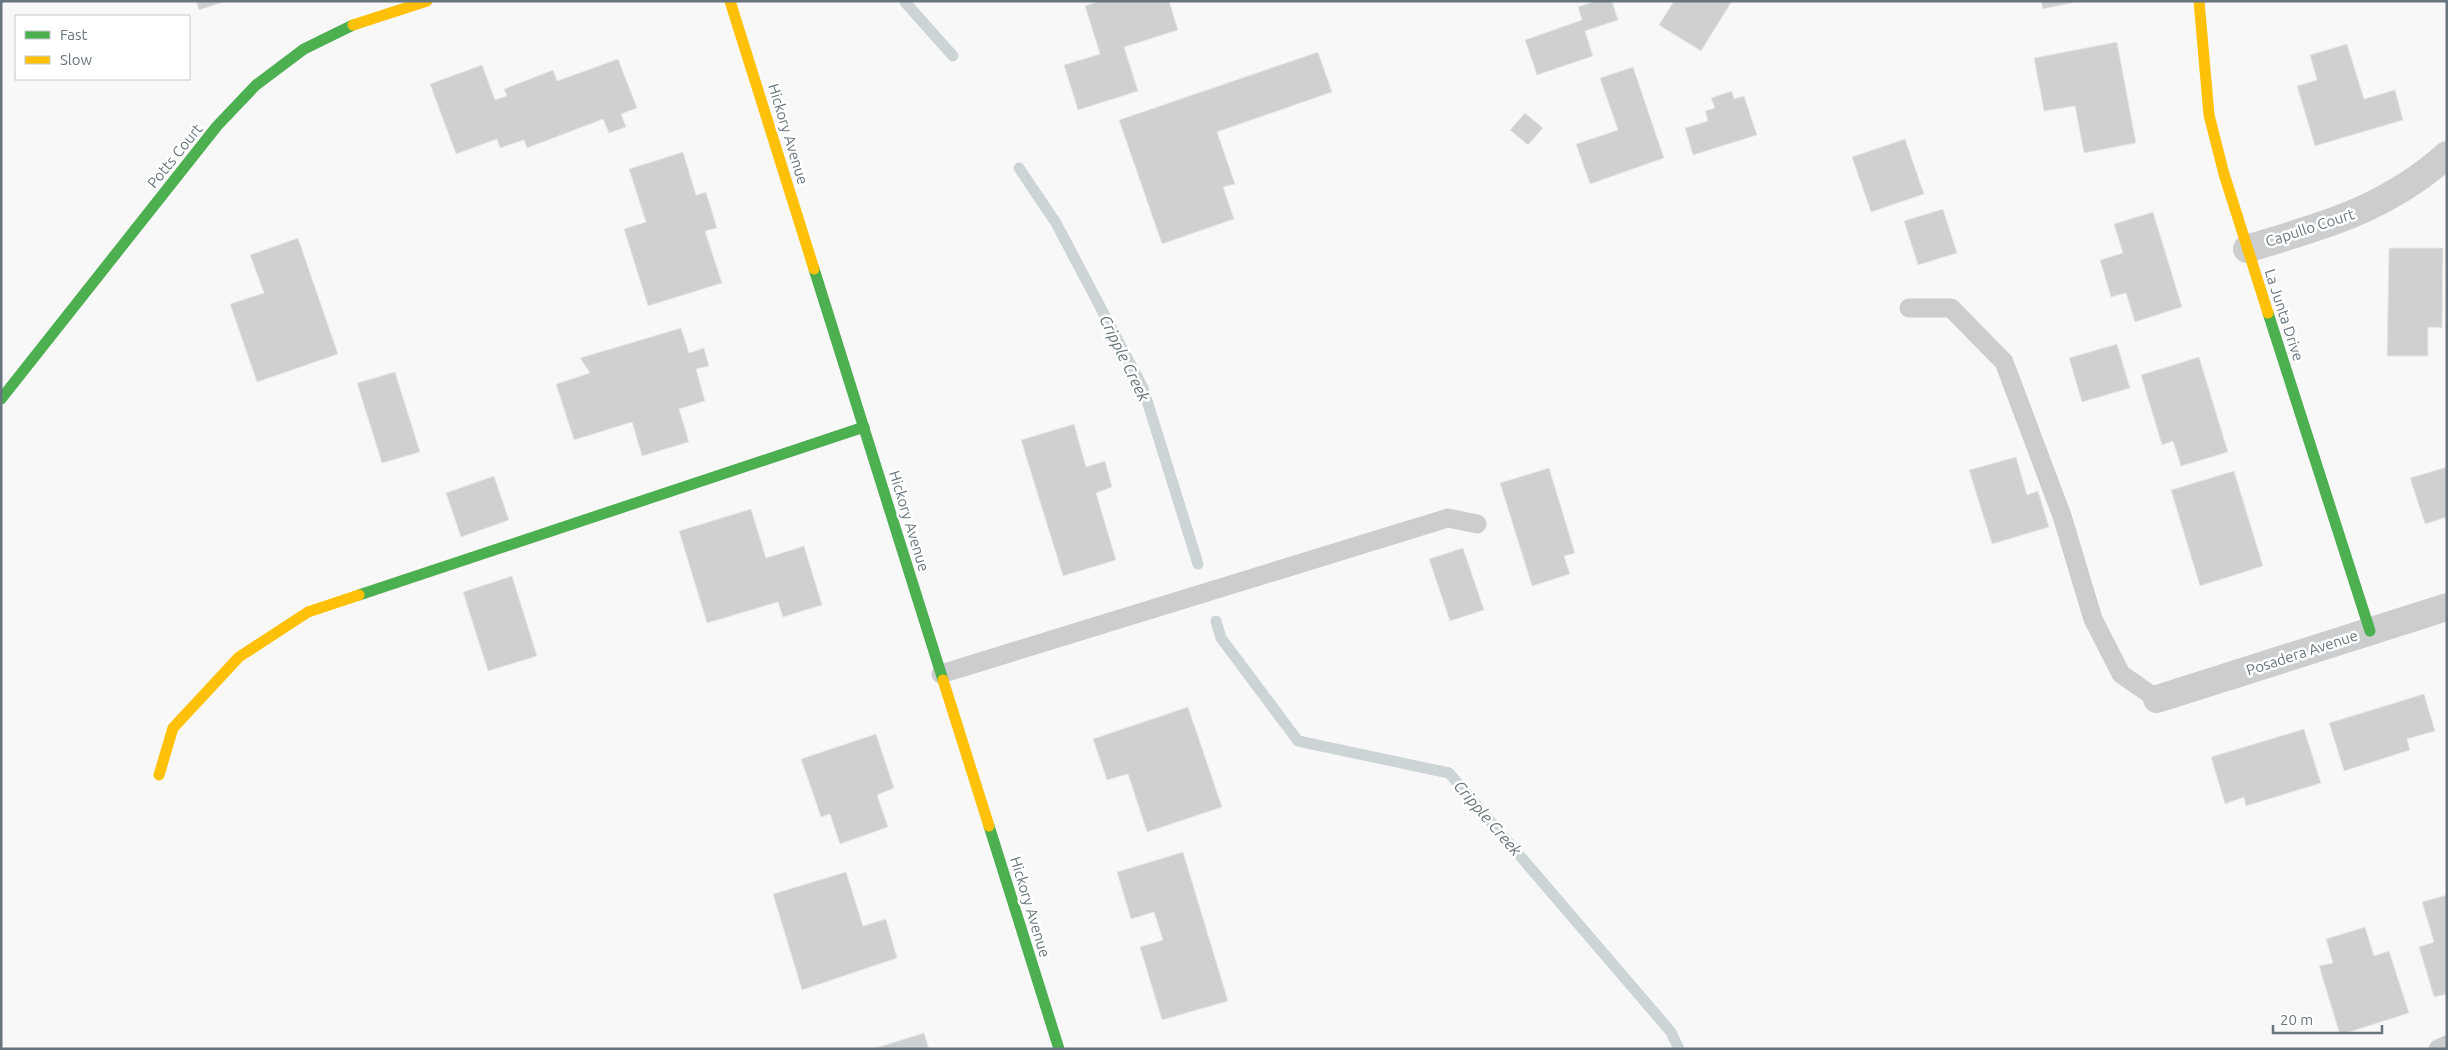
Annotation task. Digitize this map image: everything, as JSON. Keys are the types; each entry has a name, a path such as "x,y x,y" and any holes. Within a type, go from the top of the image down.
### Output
{"street":[{"name":"Potts Court","path":"1,399 217,126 256,86 304,49 359,22 427,1"},
{"name":"Hickory Avenue","path":"730,1 1059,1049"},
{"name":"La Junta Drive","path":"2199,1 2202,54 2209,115 2224,174 2370,631"},
{"name":"Capullo Court","path":"2247,249 2344,219 2389,197 2431,169 2447,155"},
{"path":"160,775 173,728 239,657 308,612 864,427"},
{"name":"Posadera Avenue","path":"2157,699 2447,607"}],"lane":[{"path":"1909,308 1951,308 2004,362 2062,516 2093,619 2121,674 2157,699"},
{"path":"941,674 1448,518 1477,524"},
{"path":"2438,1049 2447,1045"}],"building":[{"path":"196,1 227,1 199,10"},
{"path":"1099,1 1169,1 1178,30 1124,47 1138,91 1078,110 1064,65 1100,54 1085,6"},
{"path":"1596,1 1612,1 1618,20 1585,31 1593,56 1537,75 1525,40 1582,20 1578,7"},
{"path":"1674,1 1732,1 1701,51 1659,25"},
{"path":"2041,1 2080,1 2043,9"},
{"path":"2117,42 2136,143 2084,153 2075,106 2044,111 2034,58"},
{"path":"2347,44 2364,99 2395,90 2403,120 2315,146 2297,86 2317,80 2310,55"},
{"path":"1318,52 1332,92 1217,132 1235,184 1223,187 1234,219 1162,244 1119,120"},
{"path":"618,59 637,108 621,114 626,127 609,133 603,119 527,148 524,140 500,148 497,139 456,154 430,84 482,65 495,100 507,96 504,89 553,70 557,81"},
{"path":"1633,67 1664,158 1590,184 1576,144 1618,130 1600,78"},
{"path":"1732,91 1734,99 1744,96 1757,135 1693,155 1685,128 1708,121 1705,111 1715,108 1711,98"},
{"path":"1525,113 1543,128 1528,145 1510,130"},
{"path":"1905,139 1924,194 1871,212 1852,157"},
{"path":"683,152 696,195 706,192 717,228 705,231 722,283 648,306 624,229 646,222 629,169"},
{"path":"1943,209 1957,253 1918,265 1904,221"},
{"path":"2153,212 2182,307 2135,322 2126,293 2111,297 2100,260 2123,253 2114,224"},
{"path":"298,238 338,354 257,382 230,304 264,293 250,255"},
{"path":"2389,248 2443,248 2442,328 2428,327 2428,356 2387,356"},
{"path":"681,328 689,353 704,348 709,366 696,369 705,401 679,409 689,442 642,456 632,422 574,440 556,384 590,373 580,358"},
{"path":"2117,344 2130,388 2082,402 2069,358"},
{"path":"2199,357 2228,452 2181,466 2173,441 2162,445 2141,375"},
{"path":"395,372 420,452 382,463 357,383"},
{"path":"1074,424 1086,467 1105,461 1112,487 1096,493 1116,560 1063,576 1021,440"},
{"path":"2016,457 2027,495 2038,491 2049,527 1992,544 1969,470"},
{"path":"2447,467 2447,517 2425,524 2410,478"},
{"path":"1549,468 1575,553 1564,556 1570,574 1532,586 1500,483"},
{"path":"2234,471 2263,566 2200,586 2171,490"},
{"path":"494,476 509,520 461,537 446,493"},
{"path":"751,509 766,558 804,546 822,605 783,617 778,602 707,623 679,531"},
{"path":"1463,548 1484,610 1450,621 1429,559"},
{"path":"512,576 537,656 488,671 463,592"},
{"path":"2424,694 2435,731 2407,739 2410,750 2344,771 2329,723"},
{"path":"1188,707 1222,807 1147,832 1128,774 1107,780 1093,739"},
{"path":"2304,729 2321,783 2246,806 2244,797 2225,804 2211,757"},
{"path":"876,734 894,788 877,795 888,827 840,844 830,814 821,817 801,759"},
{"path":"1183,852 1228,1001 1162,1020 1140,947 1163,940 1154,912 1131,919 1117,872"},
{"path":"846,872 863,926 886,919 897,958 802,990 773,894"},
{"path":"2447,895 2447,994 2434,997 2419,947 2434,942 2422,902"},
{"path":"2365,927 2374,956 2389,951 2409,1013 2340,1035 2319,966 2333,963 2326,939"},
{"path":"924,1033 929,1049 872,1049"}],"waterway":[{"name":"Cripple Creek","path":"905,2 953,56"},
{"name":"Cripple Creek","path":"1019,168 1056,223 1143,388 1198,564"},
{"name":"Cripple Creek","path":"1216,621 1221,638 1298,741 1449,773 1671,1032 1679,1049"}],"traffic: fast":[{"path":"1,399 217,126 256,85 304,49 353,25"},
{"path":"814,269 943,680"},
{"path":"2268,313 2370,631"},
{"path":"359,595 864,427"},
{"path":"989,826 1059,1049"}],"traffic: slow":[{"path":"353,25 427,1"},
{"path":"730,1 814,269"},
{"path":"2199,1 2209,115 2224,174 2268,313"},
{"path":"159,775 173,728 239,657 308,612 359,595"},
{"path":"943,680 989,826"}]}
